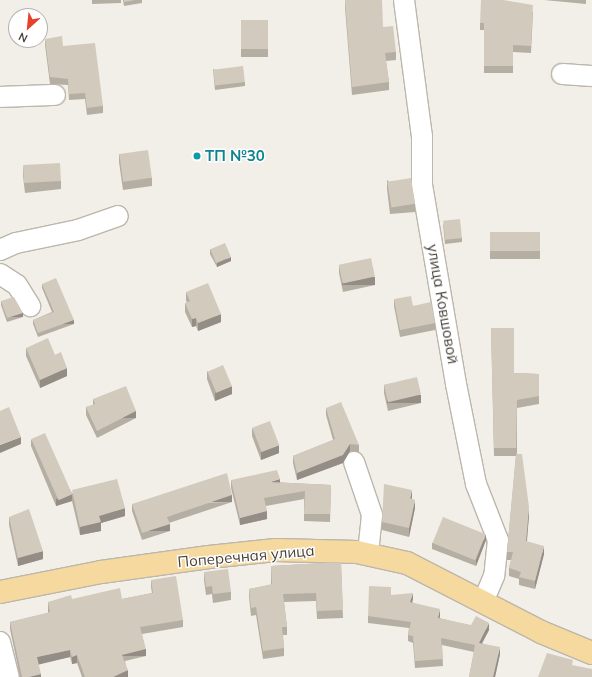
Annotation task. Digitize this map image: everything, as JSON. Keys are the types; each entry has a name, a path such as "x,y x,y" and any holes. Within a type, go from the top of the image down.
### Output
{"main road":[{"name":"Поперечная улица","path":"0,592 101,572 209,557 284,550 368,553 407,563 541,632 592,653"}],"street":[{"name":"улица Ковшовой","path":"404,0 422,136 422,185 456,384 476,484 498,540 494,576 483,602"},
{"path":"562,74 592,76"},
{"path":"0,97 56,95"},
{"path":"0,250 29,239 78,230 118,216"},
{"path":"0,274 17,285 30,306"},
{"path":"354,462 372,515 368,553"},
{"path":"0,642 9,677"}],"building":[{"path":"124,0 135,0 124,2"},
{"path":"345,0 382,0 383,27 393,26 396,52 385,53 389,82 352,87"},
{"path":"481,0 503,0 533,5 531,46 513,45 513,66 484,66 484,23 480,23"},
{"path":"241,20 268,20 268,49 241,49"},
{"path":"62,36 63,46 95,43 103,106 87,108 85,93 69,94 68,79 50,77 46,48 48,48 48,38"},
{"path":"243,66 245,82 215,86 213,70"},
{"path":"148,150 152,178 123,182 119,154"},
{"path":"60,163 61,181 24,183 23,165"},
{"path":"411,178 415,204 391,207 387,182"},
{"path":"460,219 462,238 445,240 443,221"},
{"path":"490,232 540,232 540,251 490,251"},
{"path":"225,243 231,257 216,263 210,249"},
{"path":"371,258 375,277 343,283 339,265"},
{"path":"56,278 74,320 38,333 33,320 54,312 42,284"},
{"path":"208,283 221,314 198,323 196,318 192,319 185,303 190,301 186,292"},
{"path":"411,296 413,306 431,302 435,323 400,330 394,299"},
{"path":"14,297 23,313 7,318 1,301"},
{"path":"491,328 514,328 514,373 539,374 539,396 517,400 516,448 494,448"},
{"path":"48,338 55,355 61,352 67,368 40,380 26,348"},
{"path":"223,365 232,386 216,393 207,372"},
{"path":"417,377 421,395 388,402 384,385"},
{"path":"126,386 136,411 97,431 86,407 95,404 93,399"},
{"path":"341,402 359,445 350,444 343,455 297,473 293,456 335,439 326,408"},
{"path":"9,407 21,437 0,445 0,411"},
{"path":"270,421 279,445 262,452 252,428"},
{"path":"45,433 72,494 59,500 31,439"},
{"path":"516,454 522,454 529,507 526,541 544,546 535,581 519,577 521,572 509,568 513,552 507,552"},
{"path":"277,470 280,479 270,482 331,485 330,514 304,514 305,491 264,498 267,511 240,518 231,480"},
{"path":"227,473 232,495 167,517 170,524 142,533 132,504"},
{"path":"117,479 125,508 99,516 101,522 80,527 72,490"},
{"path":"384,484 412,490 410,498 415,500 409,528 382,522"},
{"path":"29,509 43,551 18,558 9,517"},
{"path":"443,517 486,534 475,560 433,543"},
{"path":"341,562 343,610 317,611 316,593 283,594 287,627 282,627 284,648 263,651 256,607 251,608 249,589 272,584 271,566"},
{"path":"228,569 231,592 213,594 212,586 206,587 204,572"},
{"path":"176,576 183,620 140,627 146,649 122,655 128,670 113,677 85,677 77,655 72,657 70,650 37,657 41,674 22,677 10,622 50,612 48,602 71,595 72,599 120,588 122,599 153,593 151,580"},
{"path":"369,586 391,587 391,595 413,593 410,602 440,609 438,618 471,625 476,616 489,623 479,643 500,647 493,677 469,677 475,645 441,638 443,659 415,661 413,636 408,635 411,622 368,616"},
{"path":"547,653 573,660 572,665 592,669 592,677 538,677"}],"place":[{"name":"ТП №30","path":"197,156"}]}
